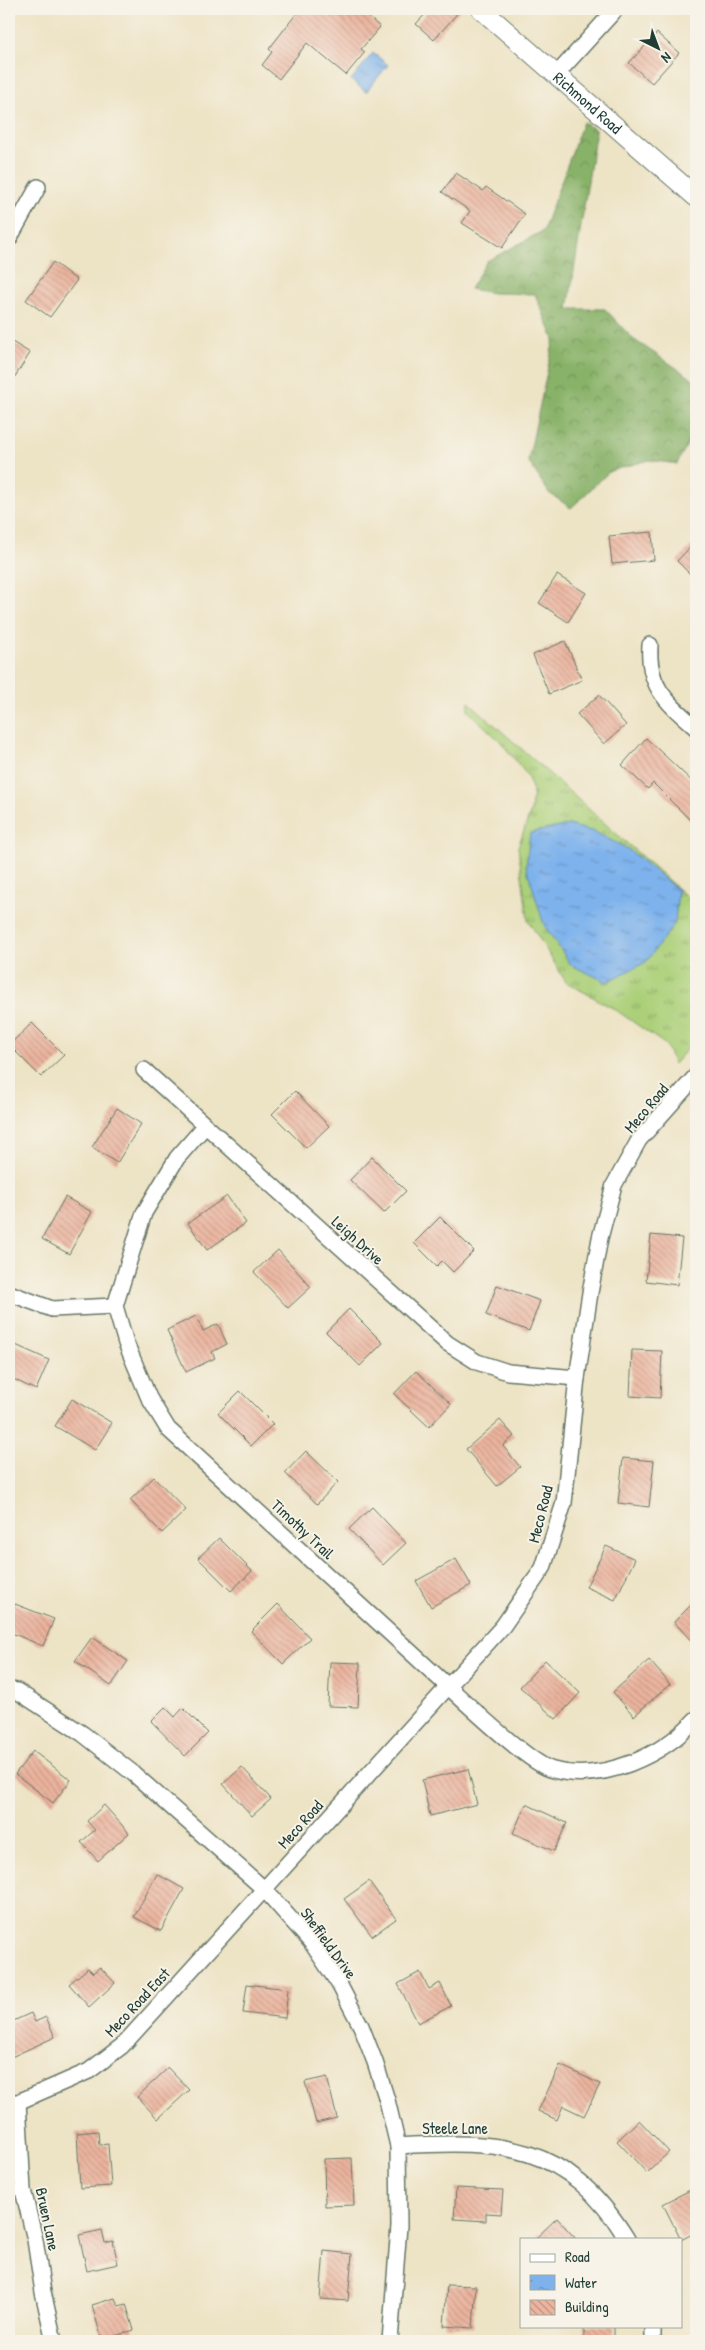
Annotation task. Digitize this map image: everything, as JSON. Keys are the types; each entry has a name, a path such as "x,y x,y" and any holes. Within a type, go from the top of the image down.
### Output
{"street":[{"name":"Richmond Road","path":"481,9 696,196"},
{"path":"556,75 616,9"},
{"path":"9,239 38,187"},
{"path":"650,645 649,661 652,677 660,693 696,728"},
{"name":"Leigh Drive","path":"144,1070 447,1343 477,1362 508,1372 576,1378"},
{"name":"Meco Road","path":"264,1889 503,1626 543,1568 564,1503 576,1378 600,1238 614,1185 639,1140 696,1076"},
{"path":"9,1293 52,1309 115,1306 144,1212 177,1158 205,1126"},
{"name":"Timothy Trail","path":"115,1306 126,1343 149,1398 168,1429 448,1686 527,1754 551,1770 579,1774 615,1768 653,1753 696,1719"},
{"name":"Sheffield Drive","path":"9,1690 17,1691 91,1740 134,1774 264,1889 310,1942 339,1984 361,2026 387,2100 398,2146 398,2226 390,2341"},
{"name":"Meco Road East","path":"13,2102 89,2071 122,2046 264,1889"},
{"name":"Bruen Lane","path":"13,2102 23,2190 35,2240 43,2292 54,2341"},
{"name":"Steele Lane","path":"398,2146 451,2143 488,2144 504,2146 554,2163 592,2194 618,2224 626,2238"},
{"path":"653,2328 653,2341"}],"green space":[{"path":"583,122 596,130 568,309 605,309 633,339 696,381 696,427 677,464 649,460 610,471 571,508 549,493 528,461 554,339 535,294 493,293 470,289 487,261 543,231"},
{"path":"469,702 696,905 696,1039 674,1064 666,1045 616,1010 566,982 528,920 518,847 531,811 533,791 527,775 500,741 468,711"}],"water":[{"path":"373,53 388,65 366,92 351,80"},
{"path":"568,825 595,832 628,849 678,890 675,923 646,962 607,982 571,965 544,925 526,866 530,833"}],"building":[{"path":"300,9 359,9 380,27 361,49 365,52 346,75 307,43 279,79 262,65 272,52 269,49"},
{"path":"430,9 461,9 434,40 416,24"},
{"path":"657,33 679,53 652,83 629,63"},
{"path":"456,173 483,191 486,187 525,214 502,248 462,223 470,211 442,192"},
{"path":"53,262 77,280 50,317 26,300"},
{"path":"9,340 30,353 9,386"},
{"path":"652,532 654,560 612,564 609,536"},
{"path":"696,541 696,580 677,561"},
{"path":"557,575 586,593 568,622 539,603"},
{"path":"565,641 582,680 549,694 533,655"},
{"path":"599,695 626,725 604,744 577,714"},
{"path":"646,738 696,785 696,826 653,783 648,789 622,765"},
{"path":"32,1023 64,1055 41,1077 9,1045"},
{"path":"295,1091 329,1126 306,1148 272,1114"},
{"path":"117,1108 141,1124 117,1163 92,1147"},
{"path":"372,1157 406,1191 384,1213 350,1180"},
{"path":"227,1196 246,1223 207,1250 188,1223"},
{"path":"65,1197 92,1212 69,1254 42,1239"},
{"path":"440,1217 474,1251 453,1272 442,1261 437,1266 414,1243"},
{"path":"651,1235 682,1238 677,1285 646,1281"},
{"path":"278,1250 311,1287 288,1308 254,1272"},
{"path":"497,1285 540,1301 529,1331 486,1315"},
{"path":"349,1309 383,1343 360,1366 326,1332"},
{"path":"196,1316 203,1331 218,1324 227,1344 212,1352 215,1358 186,1372 167,1330"},
{"path":"9,1342 49,1360 36,1390 9,1377"},
{"path":"632,1350 662,1351 660,1398 630,1396"},
{"path":"416,1371 451,1404 429,1427 394,1394"},
{"path":"240,1391 273,1424 251,1446 218,1413"},
{"path":"72,1399 112,1423 95,1450 55,1426"},
{"path":"500,1420 514,1436 503,1446 520,1467 497,1486 466,1449"},
{"path":"306,1451 338,1482 317,1504 285,1473"},
{"path":"623,1458 654,1461 649,1507 618,1503"},
{"path":"154,1477 186,1510 162,1533 130,1500"},
{"path":"372,1507 406,1543 383,1565 349,1529"},
{"path":"219,1538 252,1571 231,1591 198,1558"},
{"path":"606,1546 635,1559 615,1600 586,1587"},
{"path":"456,1559 471,1585 431,1607 416,1581"},
{"path":"696,1600 696,1646 674,1622"},
{"path":"15,1604 54,1619 43,1646 9,1632 9,1620"},
{"path":"278,1604 310,1638 283,1664 251,1631"},
{"path":"92,1637 128,1661 111,1686 75,1661"},
{"path":"545,1660 580,1693 556,1719 520,1687"},
{"path":"649,1660 670,1684 634,1716 613,1692"},
{"path":"330,1662 360,1663 358,1707 328,1706"},
{"path":"165,1707 175,1717 183,1708 208,1733 185,1756 151,1721"},
{"path":"33,1751 71,1780 53,1803 15,1774"},
{"path":"242,1767 271,1799 252,1816 223,1784"},
{"path":"468,1769 477,1804 430,1816 422,1780"},
{"path":"526,1804 567,1823 554,1851 513,1833"},
{"path":"104,1805 129,1833 98,1861 81,1842 95,1830 87,1821"},
{"path":"157,1874 184,1889 161,1931 134,1917"},
{"path":"369,1881 396,1919 372,1936 344,1899"},
{"path":"100,1967 115,1983 89,2007 69,1984 88,1968 93,1973"},
{"path":"420,1972 429,1989 440,1983 451,2006 418,2023 398,1984"},
{"path":"247,1984 288,1989 285,2018 243,2013"},
{"path":"31,2013 35,2022 46,2017 55,2037 9,2058 9,2023"},
{"path":"560,2065 600,2084 584,2116 563,2106 557,2120 538,2111"},
{"path":"168,2068 189,2090 158,2119 137,2097"},
{"path":"327,2077 337,2118 316,2123 305,2082"},
{"path":"639,2120 669,2152 647,2173 617,2141"},
{"path":"98,2131 99,2145 108,2144 111,2186 80,2188 77,2133"},
{"path":"352,2158 354,2205 325,2206 324,2159"},
{"path":"696,2187 696,2232 682,2239 680,2238 663,2204"},
{"path":"456,2188 503,2190 501,2214 486,2213 486,2221 454,2219"},
{"path":"557,2218 575,2238 536,2238"},
{"path":"102,2230 105,2243 113,2241 118,2264 87,2271 79,2235"},
{"path":"324,2251 352,2254 348,2301 320,2299"},
{"path":"447,2285 476,2286 473,2328 444,2326"},
{"path":"115,2298 118,2306 126,2304 134,2330 102,2340 92,2305"},
{"path":"584,2328 614,2328 614,2341 584,2341"}]}
